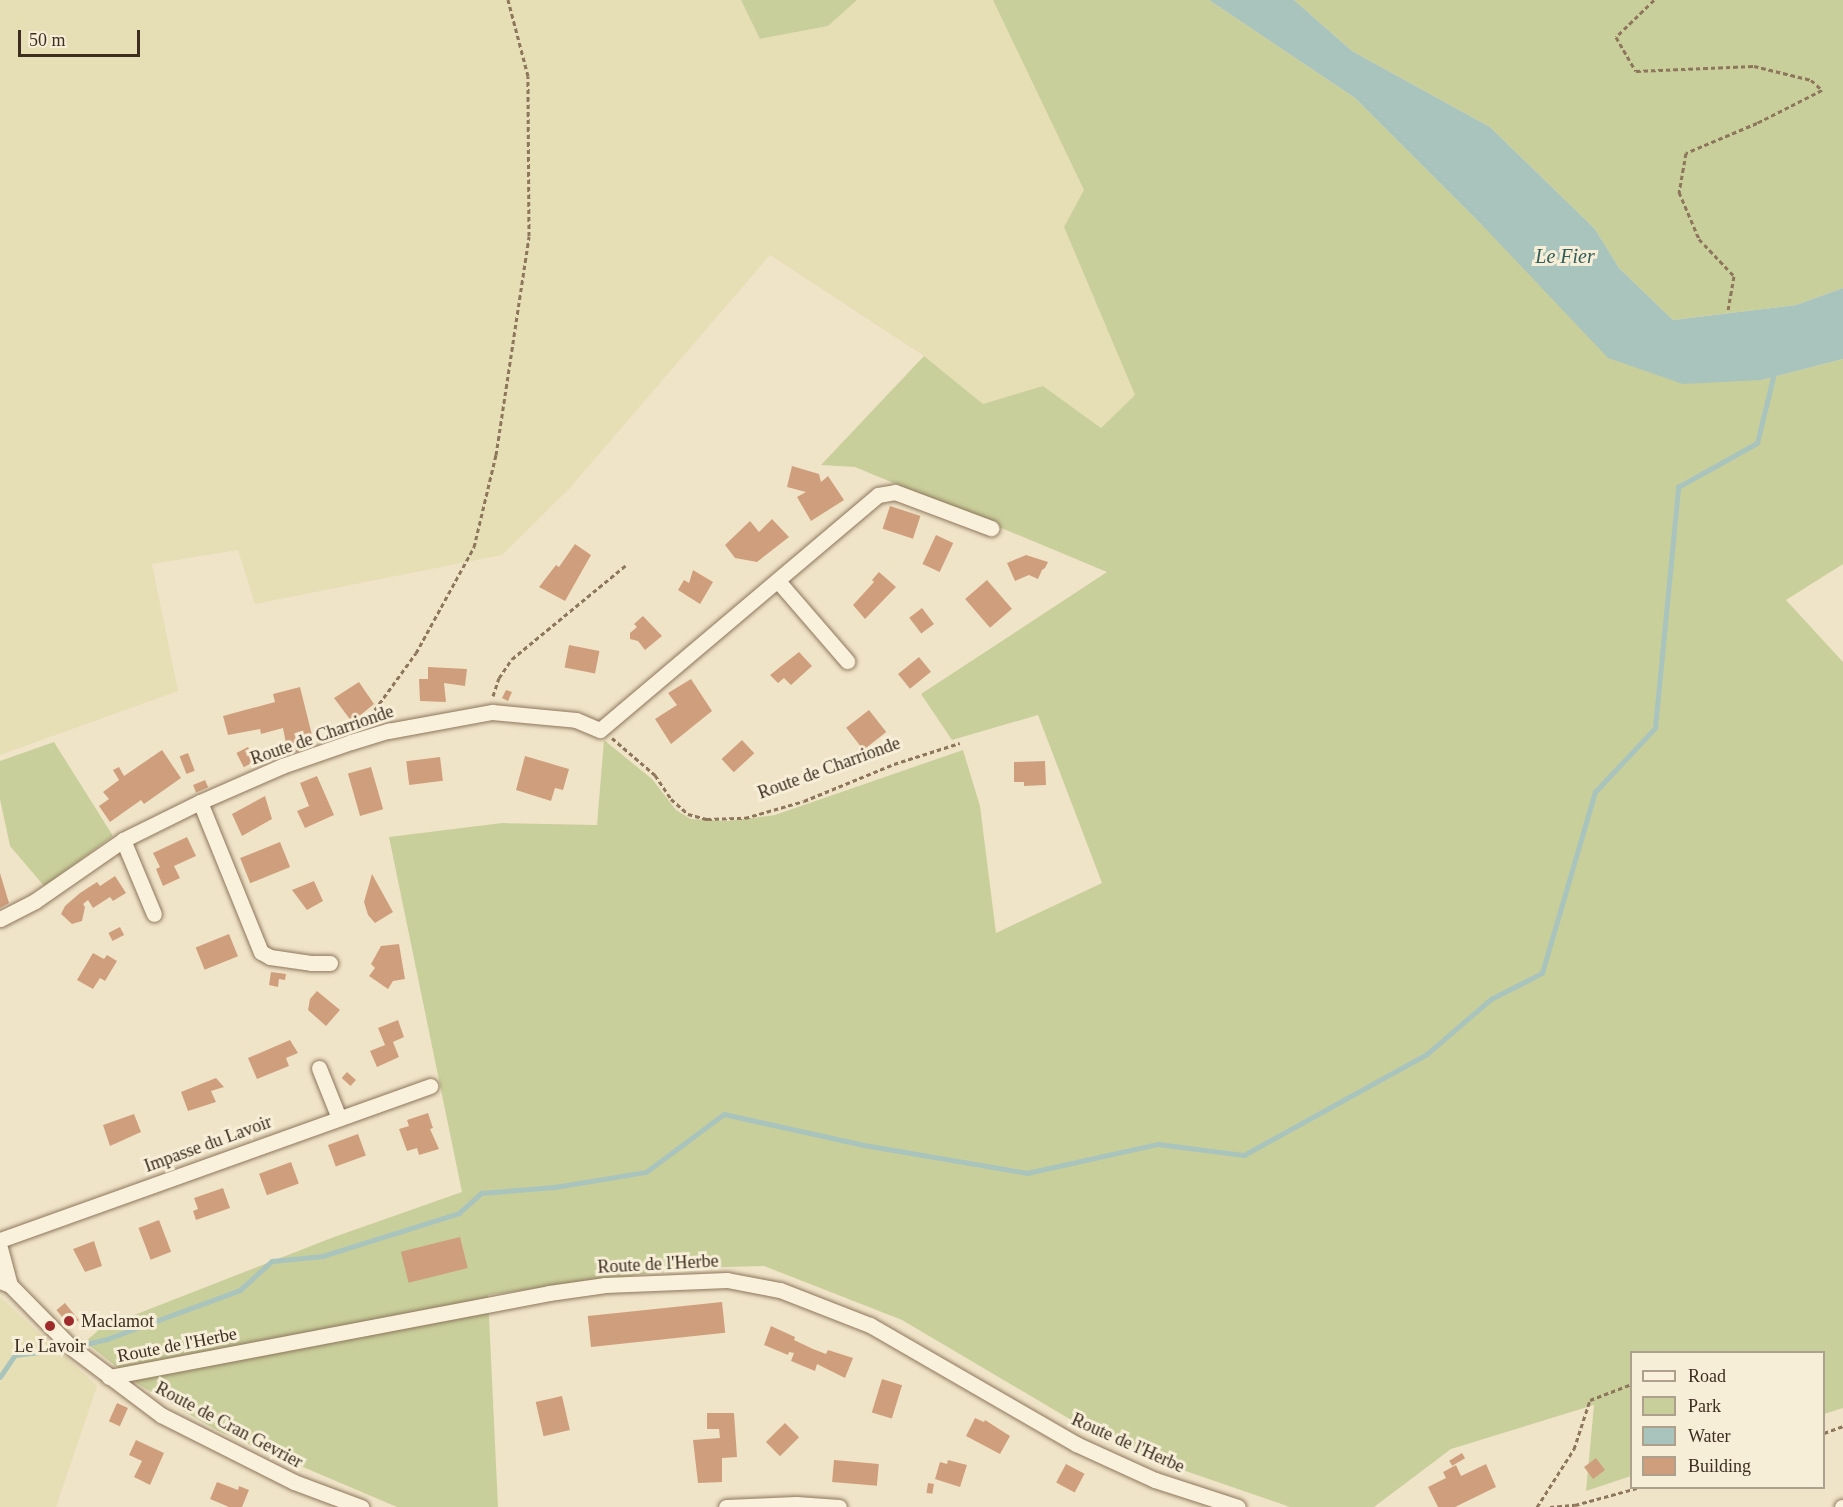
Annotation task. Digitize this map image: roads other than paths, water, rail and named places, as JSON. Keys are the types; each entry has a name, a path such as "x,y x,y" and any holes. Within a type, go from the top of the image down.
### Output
{"street":[{"path":"847,661 778,581 878,495 895,492 991,528"},
{"name":"Route de Charrionde","path":"0,919 35,901 123,840 200,802 282,766 351,742 388,731 492,712 576,720 600,730 778,581"},
{"path":"200,802 261,951 270,957 330,963"},
{"path":"123,840 154,914"},
{"path":"319,1068 339,1118"},
{"name":"Impasse du Lavoir","path":"0,1240 430,1086"},
{"path":"0,1248 5,1283"},
{"name":"Route de l'Herbe","path":"109,1377 549,1293 605,1285 727,1280 780,1290 870,1324 1076,1444 1155,1480 1238,1507"},
{"name":"Route de Cran Gevrier","path":"5,1283 72,1348 161,1415 341,1504 360,1507"},
{"path":"726,1507 796,1504 839,1507"}],"water":[{"name":"Le Fier","path":"1209,0 1294,0 1352,51 1490,127 1595,229 1619,268 1673,320 1796,305 1843,288 1843,359 1762,380 1683,384 1608,358 1482,225 1355,98"}],"waterway":[{"path":"86,1344 107,1339 240,1290 272,1261 323,1256 459,1213 481,1193 555,1187 646,1172 724,1114 864,1145 1027,1173 1158,1144 1244,1155 1427,1054 1491,999 1542,973 1595,792 1655,728 1678,487 1757,443 1774,373"},
{"path":"0,1377 15,1355 56,1350"}],"place":[{"name":"Maclamot","path":"69,1321"},
{"name":"Le Lavoir","path":"50,1326"}]}
